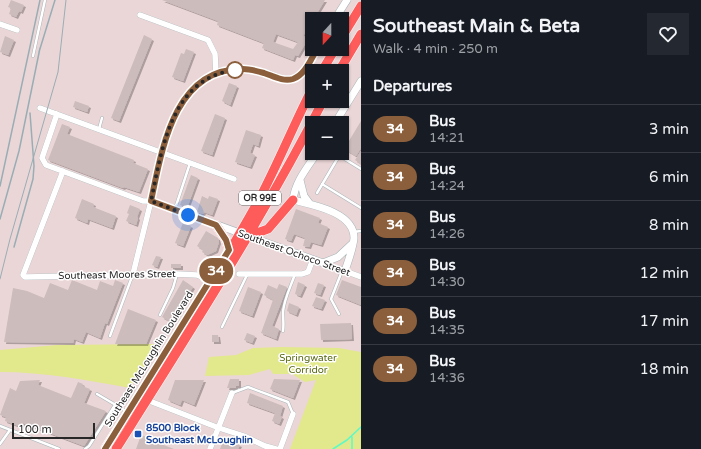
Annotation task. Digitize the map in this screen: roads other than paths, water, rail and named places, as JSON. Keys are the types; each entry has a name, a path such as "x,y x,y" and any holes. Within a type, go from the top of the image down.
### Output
{"highway":[{"path":"349,26 361,6"},
{"path":"343,64 361,34"},
{"name":"Southeast McLoughlin Boulevard","path":"105,449 229,250 244,235 305,104"},
{"name":"Southeast McLoughlin Boulevard","path":"116,449 147,400 244,235 280,181 319,108"},
{"path":"244,235 268,229 294,200"},
{"path":"216,225 226,240 229,250"}],"street":[{"path":"339,12 347,0"},
{"path":"140,15 208,40 215,54 216,74"},
{"path":"0,24 17,30"},
{"path":"133,274 162,152 171,124 184,99 199,84 216,74 228,70 259,71 285,80 292,79 302,73 313,56"},
{"path":"339,116 361,81"},
{"path":"40,108 234,178"},
{"name":"Southeast Ochoco Street","path":"57,114 42,158 46,165 143,201 151,201 361,277"},
{"path":"313,160 295,190 294,200 310,204 341,216 348,222 353,232 353,242 343,271"},
{"name":"Southeast Moores Street","path":"63,172 22,275 25,277 178,274 197,275 210,280"},
{"path":"300,180 304,196 310,204"},
{"path":"323,263 338,257 353,242"},
{"path":"239,274 295,274 308,272 313,259"},
{"path":"210,449 232,393"},
{"path":"147,400 276,449"},
{"path":"280,449 293,414"}],"lane":[{"path":"33,56 45,0"},
{"path":"99,129 102,118"},
{"path":"317,193 337,160"},
{"path":"346,160 361,169"},
{"path":"175,210 190,162"},
{"path":"322,184 361,208"},
{"path":"353,232 361,230"},
{"path":"339,314 332,299 343,271"},
{"path":"110,336 133,274"},
{"path":"160,315 178,274"},
{"path":"283,331 284,305 295,274"},
{"path":"222,328 247,275"},
{"path":"232,393 248,387 288,402 293,414"},
{"path":"97,394 129,412"},
{"path":"85,449 89,446 115,404"},
{"path":"0,426 59,449"},
{"path":"0,444 10,430"}],"waterway":[{"path":"333,449 347,440 361,427"},
{"path":"352,437 352,449"}],"tram line":[{"path":"0,279 58,72 66,0"}],"railway":[{"path":"0,186 40,0"},
{"path":"39,52 55,0"},
{"path":"0,219 19,151 40,48"},
{"path":"14,247 33,179 34,166 30,113"}],"place":[{"name":"8500 Block Southeast McLoughlin","path":"138,434"}],"park label":[{"name":"Springwater Corridor","path":"308,364"}]}
